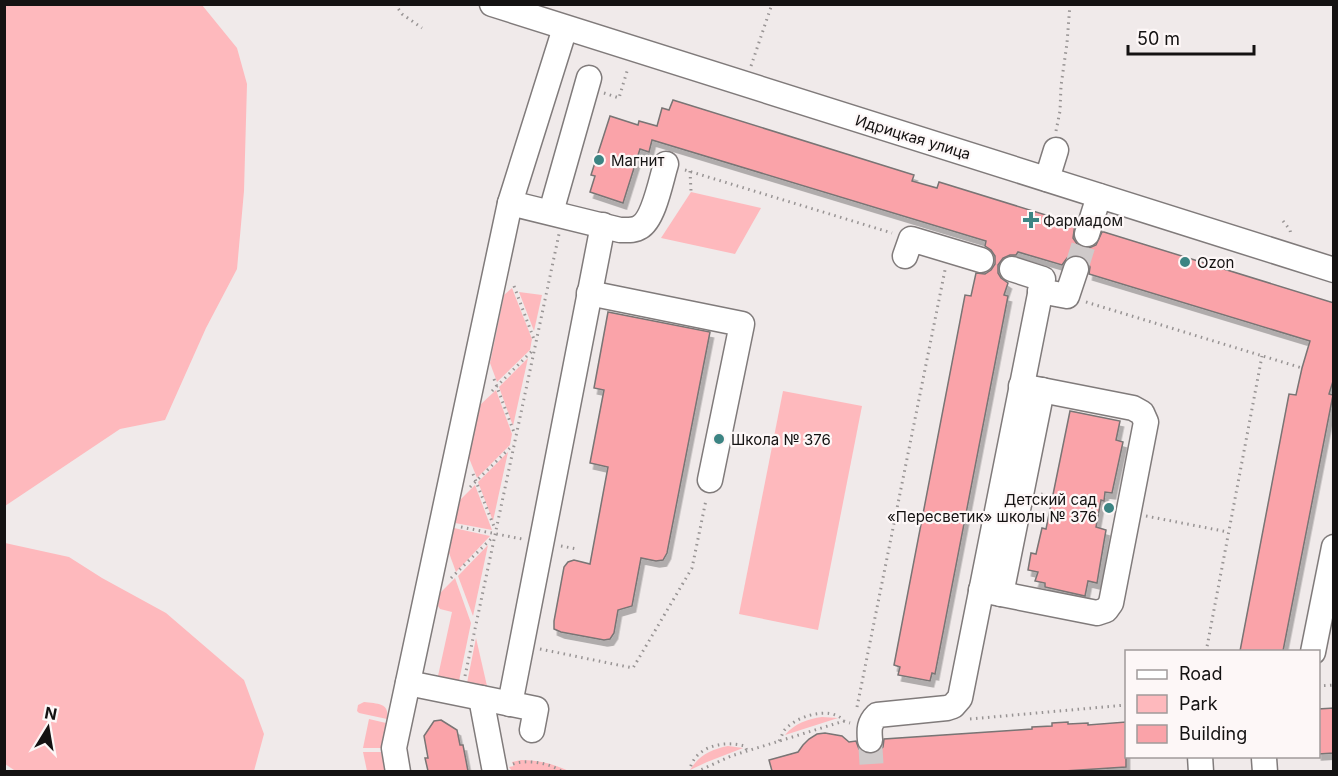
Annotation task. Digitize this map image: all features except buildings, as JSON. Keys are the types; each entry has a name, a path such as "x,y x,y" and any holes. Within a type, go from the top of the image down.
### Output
{"street":[{"name":"Идрицкая улица","path":"492,4 1334,270"},
{"path":"398,771 394,748 510,202 564,28"},
{"path":"548,80 591,87 555,223"},
{"path":"1047,179 1056,150"},
{"path":"510,202 555,223 603,225 620,230 631,230 647,222 666,164"},
{"path":"1087,234 1099,196"},
{"path":"510,704 603,225"},
{"path":"908,247 949,250 981,260"},
{"path":"870,740 869,728 872,720 878,715 947,708 953,706 960,698 991,592 1031,388 1043,279 1012,269"},
{"path":"1040,291 1067,296 1076,269"},
{"path":"589,293 742,324 710,480"},
{"path":"991,592 1097,613 1106,610 1111,603 1146,422 1142,413 1133,408 1031,388"},
{"path":"1313,650 1334,547"},
{"path":"408,683 472,691 510,704 536,709 532,729"},
{"path":"472,691 500,769"}],"path":[{"path":"395,4 402,14 422,28"},
{"path":"754,57 772,4"},
{"path":"1056,150 1055,135 1060,111 1069,5"},
{"path":"591,87 619,98 634,49"},
{"path":"666,164 908,247"},
{"path":"690,171 691,192"},
{"path":"472,691 495,533 535,345 555,223"},
{"path":"856,712 949,250"},
{"path":"512,279 535,345"},
{"path":"1067,296 1302,368"},
{"path":"490,392 535,345"},
{"path":"1206,650 1262,356"},
{"path":"490,371 516,436"},
{"path":"464,492 514,444"},
{"path":"470,466 495,533"},
{"path":"521,645 633,668 692,568 710,480"},
{"path":"1128,512 1229,532"},
{"path":"453,525 577,549"},
{"path":"447,582 495,533"},
{"path":"962,719 1125,705"},
{"path":"696,771 731,756 844,721 842,718 825,713 813,714 795,722 784,731 779,741"},
{"path":"689,771 691,764 705,749 715,745 737,744 745,746 747,751"},
{"path":"500,769 518,763 532,762 546,764 563,771"}],"green space":[{"path":"5,4 202,5 237,48 247,84 244,191 237,269 206,328 165,420 120,429 5,506"},
{"path":"691,192 761,208 735,254 661,238"},
{"path":"512,288 532,339 530,350 497,382 490,363 504,295"},
{"path":"519,292 542,295 534,331"},
{"path":"528,358 513,426 499,387"},
{"path":"496,390 512,434 510,445 477,478 469,458 480,405"},
{"path":"783,391 862,406 818,630 739,614"},
{"path":"508,452 493,521 478,482"},
{"path":"475,485 492,530 455,523 460,500"},
{"path":"454,528 490,536 456,572 449,553"},
{"path":"5,543 69,557 166,613 244,680 264,734 254,771 17,772 5,764"},
{"path":"488,545 473,616 458,576"},
{"path":"455,578 471,623 459,681 438,676 452,612 440,609 438,606 440,593"},
{"path":"476,638 487,686 467,683"},
{"path":"364,702 382,705 386,709 387,719 359,713 358,705"},
{"path":"822,717 838,718 785,735 802,722"},
{"path":"369,719 386,723 381,748 363,748"},
{"path":"728,746 743,748 690,770 697,760 706,754"},
{"path":"363,752 381,752 385,771 367,771"},
{"path":"521,760 546,763 569,771 512,771 509,767 514,766 512,762"}],"tunnel":[{"path":"1076,269 1087,234"},
{"path":"870,740 872,772"}],"place":[{"name":"Магнит","path":"599,160"},
{"name":"Фармадом","path":"1031,220"},
{"name":"Ozon","path":"1185,262"},
{"name":"Школа № 376","path":"719,439"},
{"name":"Детский сад «Пересветик» школы № 376","path":"1109,508"}]}
